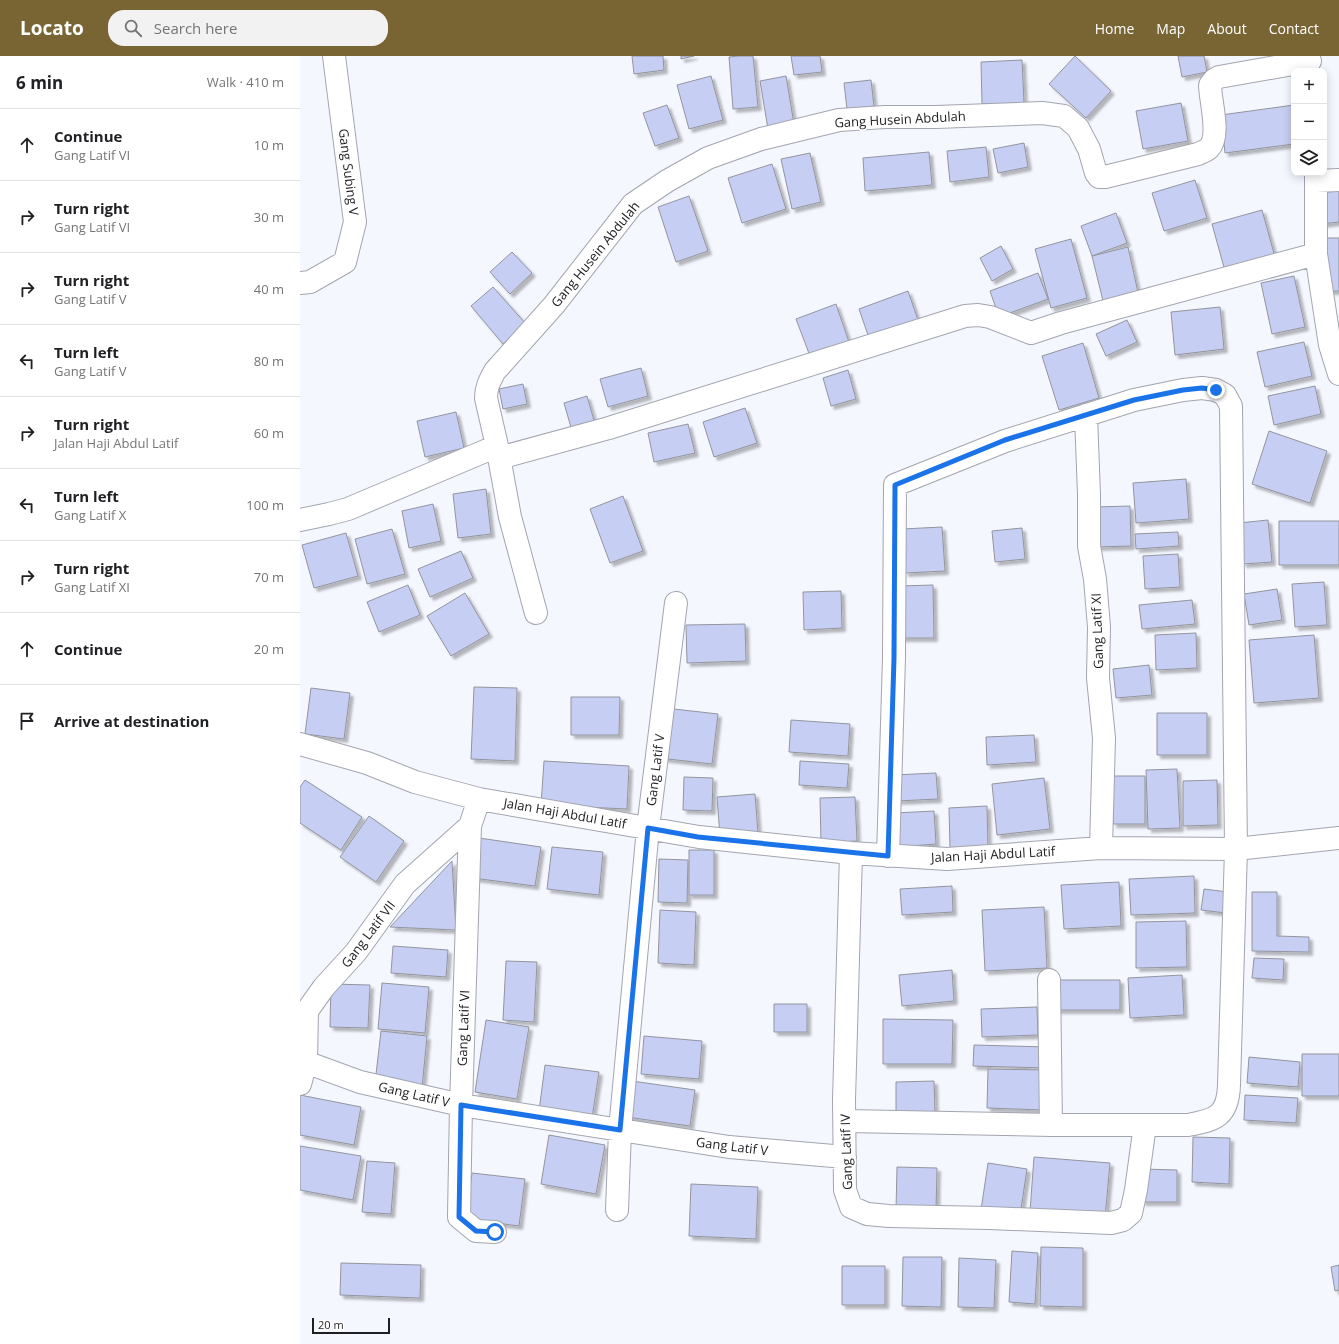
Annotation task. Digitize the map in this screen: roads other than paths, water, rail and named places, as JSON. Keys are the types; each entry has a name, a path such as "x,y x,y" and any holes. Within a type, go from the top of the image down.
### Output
{"street":[{"name":"Gang Subing V","path":"300,283 310,282 345,262 355,222 334,56"},
{"name":"Gang Husein Abdulah","path":"498,452 486,398 486,390 489,381 496,371 554,305 633,204 667,181 708,158 761,139 839,120 885,117 936,117 1042,113 1064,116 1078,128 1089,149 1096,173 1102,178 1198,154 1210,147 1213,141 1214,117 1210,85 1219,77 1310,63"},
{"path":"1339,180 1316,177 1316,254 1321,278 1330,346 1339,374"},
{"path":"300,520 348,509 367,500 498,452 609,428 965,316 978,315 990,317 1031,333 1068,321 1316,254"},
{"path":"845,1120 1051,1125 1188,1125 1207,1121 1218,1116 1227,1105 1229,1085 1236,849 1231,406 1225,395 1216,390 1202,388 1183,390 1134,400 1005,440 895,485 894,658 888,856"},
{"name":"Gang Latif XI","path":"1086,415 1090,495 1090,546 1095,579 1098,627 1098,678 1104,738 1101,848"},
{"path":"498,452 510,517 536,613"},
{"name":"Gang Latif V","path":"617,1210 620,1130 648,828 676,603"},
{"name":"Jalan Haji Abdul Latif","path":"304,751 367,763 415,782 479,799 698,837 851,853 947,859 1101,848 1236,849 1339,838"},
{"name":"Gang Latif VI","path":"479,799 470,826 459,1217 476,1231 495,1232"},
{"name":"Gang Latif VII","path":"300,1084 307,1011 311,1004 324,987 356,952 405,884 470,826"},
{"name":"Gang Latif IV","path":"851,853 844,1100 845,1190 851,1206 867,1214 889,1216 1092,1221 1112,1223 1123,1220 1131,1213 1136,1190 1145,1125"},
{"path":"1048,980 1051,1125"},
{"name":"Gang Latif V","path":"303,1061 360,1082 461,1105 729,1147 845,1157"}]}
